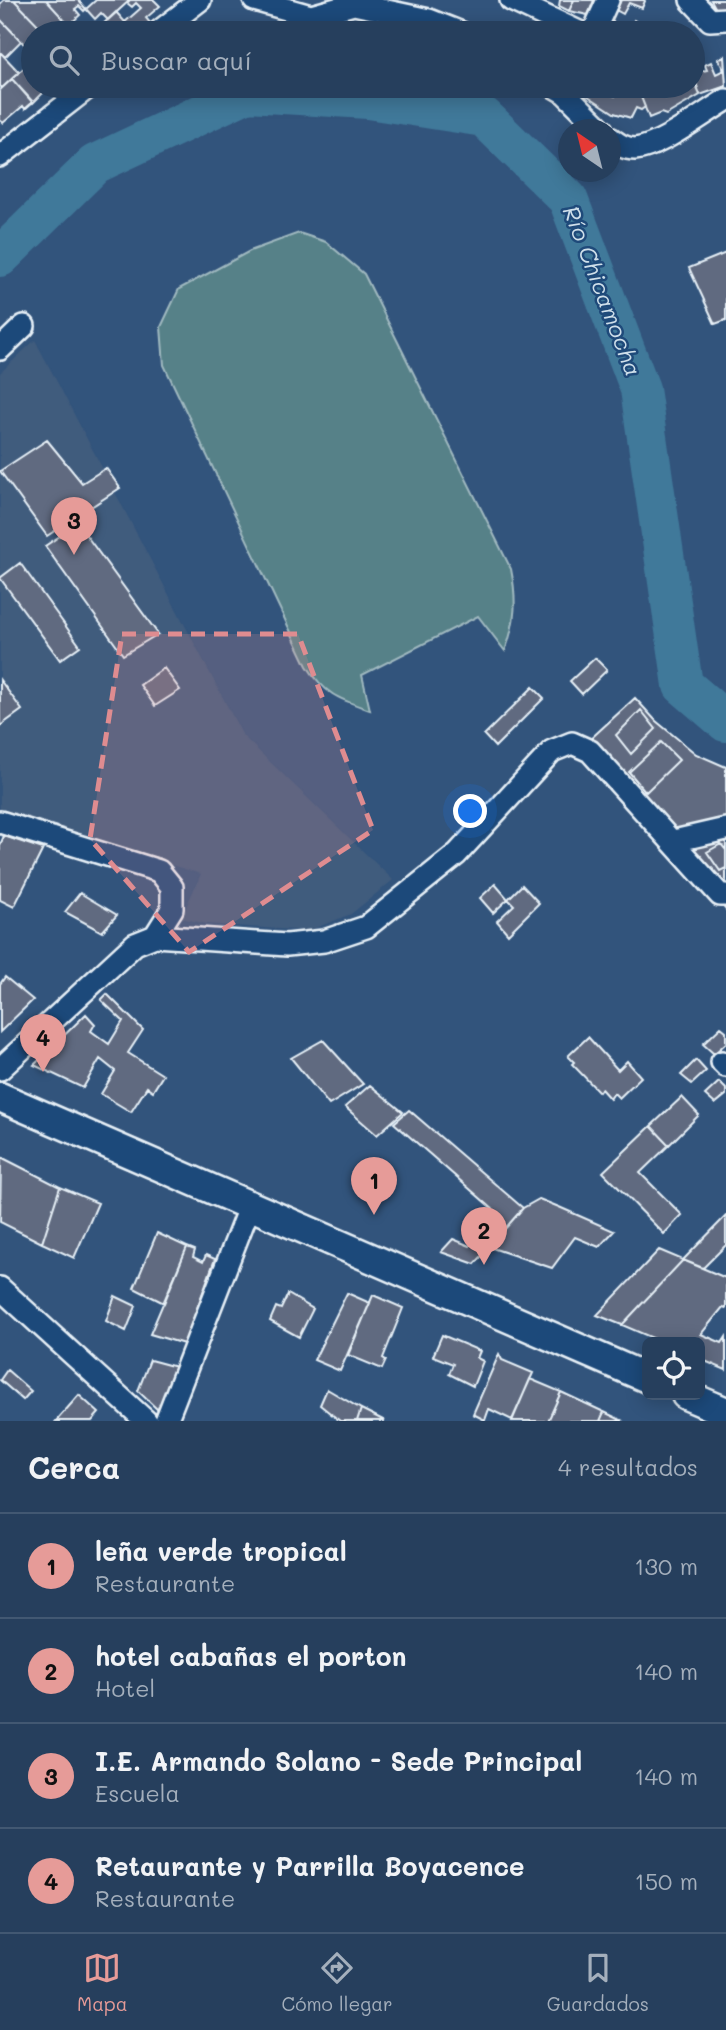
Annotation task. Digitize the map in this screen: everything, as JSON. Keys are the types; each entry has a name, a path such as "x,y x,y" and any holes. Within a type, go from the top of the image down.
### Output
{"main road":[{"path":"0,1097 642,1376"},
{"path":"698,1400 726,1412"}],"street":[{"path":"173,21 200,0"},
{"path":"254,0 311,16 353,1 432,21"},
{"path":"511,0 556,21"},
{"path":"598,21 608,0"},
{"path":"691,0 710,20 726,19"},
{"path":"0,156 75,98"},
{"path":"572,98 592,119"},
{"path":"621,146 635,149 650,145 726,100"},
{"path":"0,349 24,326"},
{"path":"0,1069 135,944 155,936 287,945 324,941 366,927 457,854 552,751 572,743 590,751 720,895 726,895"},
{"path":"0,822 159,871 173,887 172,909 155,936"},
{"path":"674,842 726,829"},
{"path":"166,1421 250,1205"},
{"path":"0,1288 146,1421"}],"highlighted area":[{"path":"122,634 298,634 373,830 189,952 90,839"}],"shaded area":[{"path":"35,340 243,736 393,880 351,914 308,931 207,924 181,918 201,874 0,814 0,373"}],"green space":[{"path":"299,233 326,242 364,274 511,569 513,580 513,620 505,651 478,616 362,675 370,710 334,695 320,684 307,666 164,365 161,327 179,289 250,251"}],"building":[{"path":"4,0 14,0 34,21 21,21 21,41 0,19 0,4"},
{"path":"14,0 46,0 65,21 34,21"},
{"path":"46,0 78,0 86,9 84,11 79,6 75,9 80,15 73,21 65,21"},
{"path":"96,0 130,0 108,20 101,13 95,19 86,9"},
{"path":"130,0 154,0 160,6 146,18 148,21 126,21 141,8 136,3 132,7 127,3"},
{"path":"560,0 574,0 569,11 559,6"},
{"path":"574,0 594,0 588,15 569,11"},
{"path":"621,0 645,1 642,8 629,3 623,14 616,10"},
{"path":"711,0 726,0 726,15 721,18"},
{"path":"116,12 124,21 106,21"},
{"path":"0,19 21,41 5,57 0,52"},
{"path":"0,52 19,72 2,88 0,86"},
{"path":"724,56 726,86 705,93 705,65 711,62 716,74 724,70 718,59"},
{"path":"21,70 21,89 12,79"},
{"path":"12,79 21,89 21,98 29,98 33,102 25,109 23,106 3,123 0,120 0,90"},
{"path":"591,98 641,98 645,107 641,110 636,108 631,118 614,113"},
{"path":"641,98 695,98 666,115 661,113 649,118"},
{"path":"726,253 726,320 715,324 689,268"},
{"path":"47,440 82,483 106,468 120,488 47,536 0,471"},
{"path":"78,524 158,634 123,655 45,546"},
{"path":"20,563 80,646 60,660 0,578"},
{"path":"595,658 607,670 582,694 570,681"},
{"path":"164,668 180,690 155,706 140,685"},
{"path":"0,680 22,710 0,726"},
{"path":"533,687 544,698 495,747 484,735"},
{"path":"635,698 656,721 696,754 726,767 726,910 587,760 574,754"},
{"path":"641,710 656,729 631,754 616,735"},
{"path":"661,742 679,760 646,792 629,772"},
{"path":"4,836 43,849 14,907 0,900 0,845"},
{"path":"721,844 726,850 726,868 720,871 707,852"},
{"path":"495,884 508,899 493,913 480,898"},
{"path":"522,885 539,903 508,934 497,921 514,905 508,899"},
{"path":"80,893 117,915 102,932 65,912"},
{"path":"5,977 33,1000 0,1032 0,984"},
{"path":"107,994 143,1030 128,1053 163,1075 153,1091 147,1087 131,1112 101,1094 115,1071 100,1059 83,1088 34,1065 86,1014 95,1024 91,1031 109,1044 123,1021 101,1000"},
{"path":"721,1027 726,1031 726,1043 714,1054 703,1044"},
{"path":"588,1037 618,1070 627,1061 641,1077 619,1098 614,1093 610,1099 601,1089 599,1092 572,1064 574,1062 568,1056"},
{"path":"323,1040 363,1084 329,1105 291,1058"},
{"path":"696,1060 706,1071 692,1084 681,1075"},
{"path":"719,1082 726,1089 726,1095 715,1104 705,1095"},
{"path":"370,1085 403,1112 377,1135 345,1107"},
{"path":"682,1097 699,1115 669,1145 651,1126"},
{"path":"409,1110 523,1208 475,1264 441,1252 453,1239 470,1246 495,1211 394,1123"},
{"path":"651,1126 669,1145 640,1173 682,1215 664,1234 603,1172"},
{"path":"1,1157 60,1187 42,1243 0,1222"},
{"path":"60,1187 98,1203 74,1258 42,1243"},
{"path":"539,1199 614,1231 599,1247 575,1237 552,1268 489,1247 523,1208"},
{"path":"726,1216 726,1245 703,1268 683,1260"},
{"path":"157,1233 187,1247 164,1303 134,1288"},
{"path":"187,1247 195,1250 193,1257 203,1262 206,1255 215,1259 184,1344 150,1334"},
{"path":"659,1250 683,1260 622,1325 597,1315"},
{"path":"683,1260 726,1278 726,1308 723,1307 701,1334 722,1343 726,1337 726,1370 705,1361 705,1337 650,1337 622,1325"},
{"path":"347,1293 370,1303 340,1371 314,1360"},
{"path":"288,1294 313,1309 299,1337 270,1321 276,1307 281,1309"},
{"path":"373,1295 403,1308 383,1358 386,1360 382,1369 348,1355"},
{"path":"115,1296 136,1306 126,1331 106,1321"},
{"path":"442,1335 480,1351 477,1358 483,1361 473,1386 449,1374 453,1364 433,1356"},
{"path":"499,1354 502,1360 533,1373 512,1420 489,1409 485,1420 473,1414"},
{"path":"150,1360 176,1367 159,1411 138,1391"},
{"path":"7,1370 31,1391 23,1400 0,1380"},
{"path":"530,1379 561,1392 548,1421 512,1421"},
{"path":"327,1389 361,1409 357,1421 340,1421 320,1405"},
{"path":"561,1392 604,1412 600,1421 548,1421"},
{"path":"79,1395 99,1413 92,1421 56,1421"},
{"path":"361,1409 385,1421 357,1421"},
{"path":"604,1412 623,1421 600,1421"}],"waterway":[{"name":"Río Chicamocha","path":"0,257 95,164 235,98"},
{"name":"Río Chicamocha","path":"351,98 484,117 568,199 640,389 683,685 726,722"}],"place":[{"name":"I.E. Armando Solano - Sede Principal","path":"74,555"},
{"name":"Retaurante y Parrilla Boyacence","path":"43,1072"},
{"name":"leña verde tropical","path":"374,1215"},
{"name":"hotel cabañas el porton","path":"484,1265"}]}
